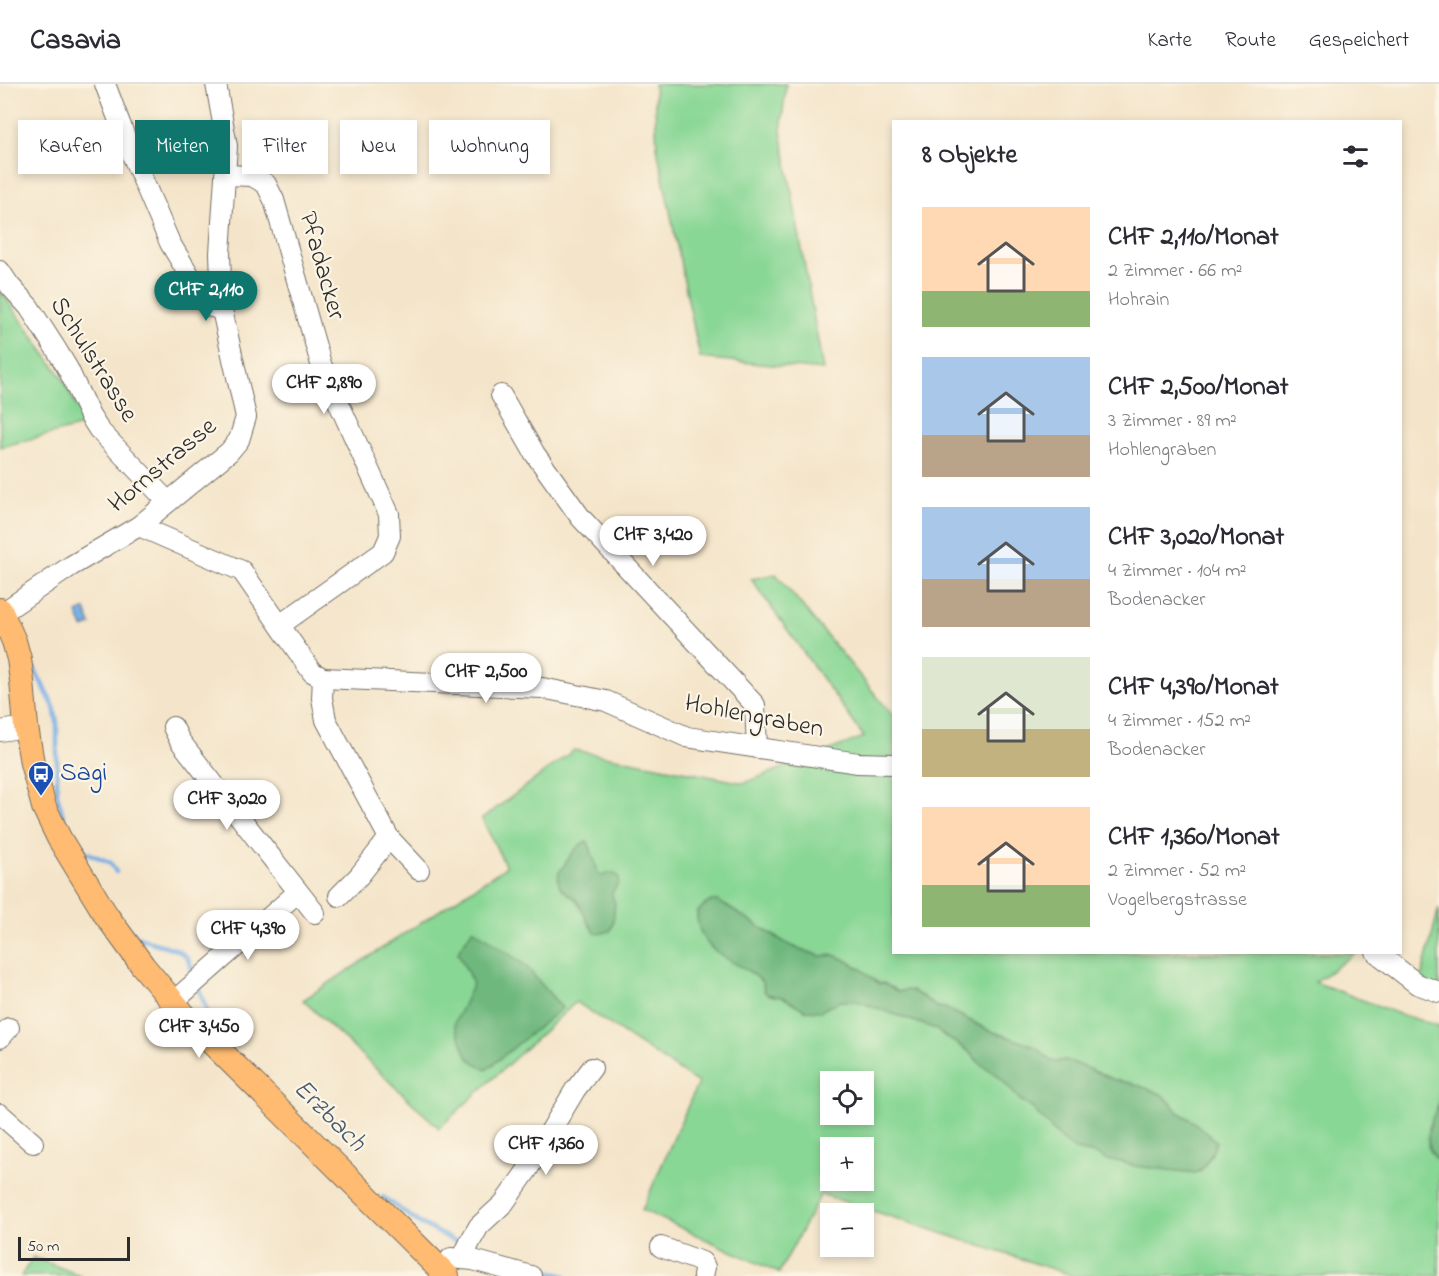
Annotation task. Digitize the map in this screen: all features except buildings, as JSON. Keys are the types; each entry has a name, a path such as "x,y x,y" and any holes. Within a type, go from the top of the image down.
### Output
{"main road":[{"path":"1,612 19,659 26,728 32,763 44,807 59,838 113,925 172,1002 447,1270"}],"street":[{"path":"105,84 130,150 170,243 208,306 222,310"},
{"name":"Hornstrasse","path":"1,612 71,566 139,526 229,452 239,440 246,417 222,310 220,253 227,146 216,84"},
{"name":"Pfadacker","path":"226,175 252,176 266,183 274,200 321,363 389,514 390,536 383,552 280,625"},
{"name":"Schulstrasse","path":"0,271 29,307 56,349 99,430 168,502"},
{"path":"501,395 535,454 581,518 755,705 757,748"},
{"path":"139,526 242,571 312,672 323,678 322,698 326,720 389,838 419,870"},
{"name":"Hohlengraben","path":"323,678 542,688 606,702 687,737 858,763 892,764"},
{"path":"173,727 180,741 315,913"},
{"path":"0,731 26,728"},
{"path":"339,896 389,838"},
{"path":"172,1002 298,892"},
{"path":"1379,954 1417,984 1439,992"},
{"path":"447,1270 479,1226 504,1203 526,1172 575,1090 592,1068"},
{"path":"0,1114 33,1143"},
{"path":"661,1246 702,1262 705,1267 703,1276"},
{"path":"447,1270 473,1260 531,1276"}],"green space":[{"path":"654,84 786,84 781,131 823,370 700,358 657,148"},
{"path":"0,290 61,376 86,425 0,447"},
{"path":"776,574 892,715 892,954 1355,954 1315,982 1399,1014 1439,1026 1439,1103 1429,1127 1428,1146 1439,1161 1439,1276 1074,1276 874,1211 874,1203 849,1203 821,1194 779,1273 642,1210 698,1083 576,1002 439,1128 303,1000 506,867 482,819 574,750 744,783 864,737 751,579","holes":["726,906 789,945 820,956 834,955 844,959 875,981 898,992 914,992 936,1007 964,1017 988,1030 1031,1045 1051,1061 1072,1062 1115,1080 1135,1084 1161,1094 1178,1112 1194,1122 1216,1142 1212,1154 1200,1172 1188,1172 1134,1166 1075,1150 1064,1142 1033,1109 1019,1099 999,1076 976,1060 974,1055 936,1029 857,1001 845,1000 805,1010 783,997 769,995 764,990 763,983 755,975 711,948 699,926 697,912"]},
{"path":"587,841 599,875 611,873 619,879 612,894 615,903 612,926 610,931 603,933 596,933 593,930 575,899 559,885 559,872 575,850"},
{"path":"711,901 718,901 789,945 820,956 834,955 844,959 879,984 884,983 898,992 912,991 936,1007 945,1008 988,1030 1037,1048 1051,1061 1072,1062 1115,1080 1135,1084 1161,1094 1178,1112 1215,1140 1210,1155 1202,1168 1195,1173 1134,1166 1075,1150 1064,1142 1033,1109 1019,1099 999,1076 936,1029 857,1001 840,1001 821,1011 805,1010 783,997 765,993 763,983 759,979 714,950 701,934 697,919 698,912"},
{"path":"1439,908 1439,997 1418,990"},
{"path":"473,929 525,965 562,1008 486,1070 468,1058 454,1024 473,984 458,952"},
{"path":"1439,1103 1439,1161 1430,1147 1428,1133"},
{"path":"33,1257 82,1276 21,1276"}],"water":[{"path":"85,609 91,625 83,628 77,613"}],"waterway":[{"name":"Erzbach","path":"34,668 54,707 57,722 57,794 65,823 86,852 111,863 116,872"},
{"name":"Erzbach","path":"132,932 146,940 182,953 187,958 194,976"},
{"name":"Erzbach","path":"199,989 217,1033"},
{"name":"Erzbach","path":"383,1197 418,1222 460,1244"},
{"name":"Erzbach","path":"533,1267 565,1276"}],"place":[{"name":"Sagi","path":"41,797"}]}
